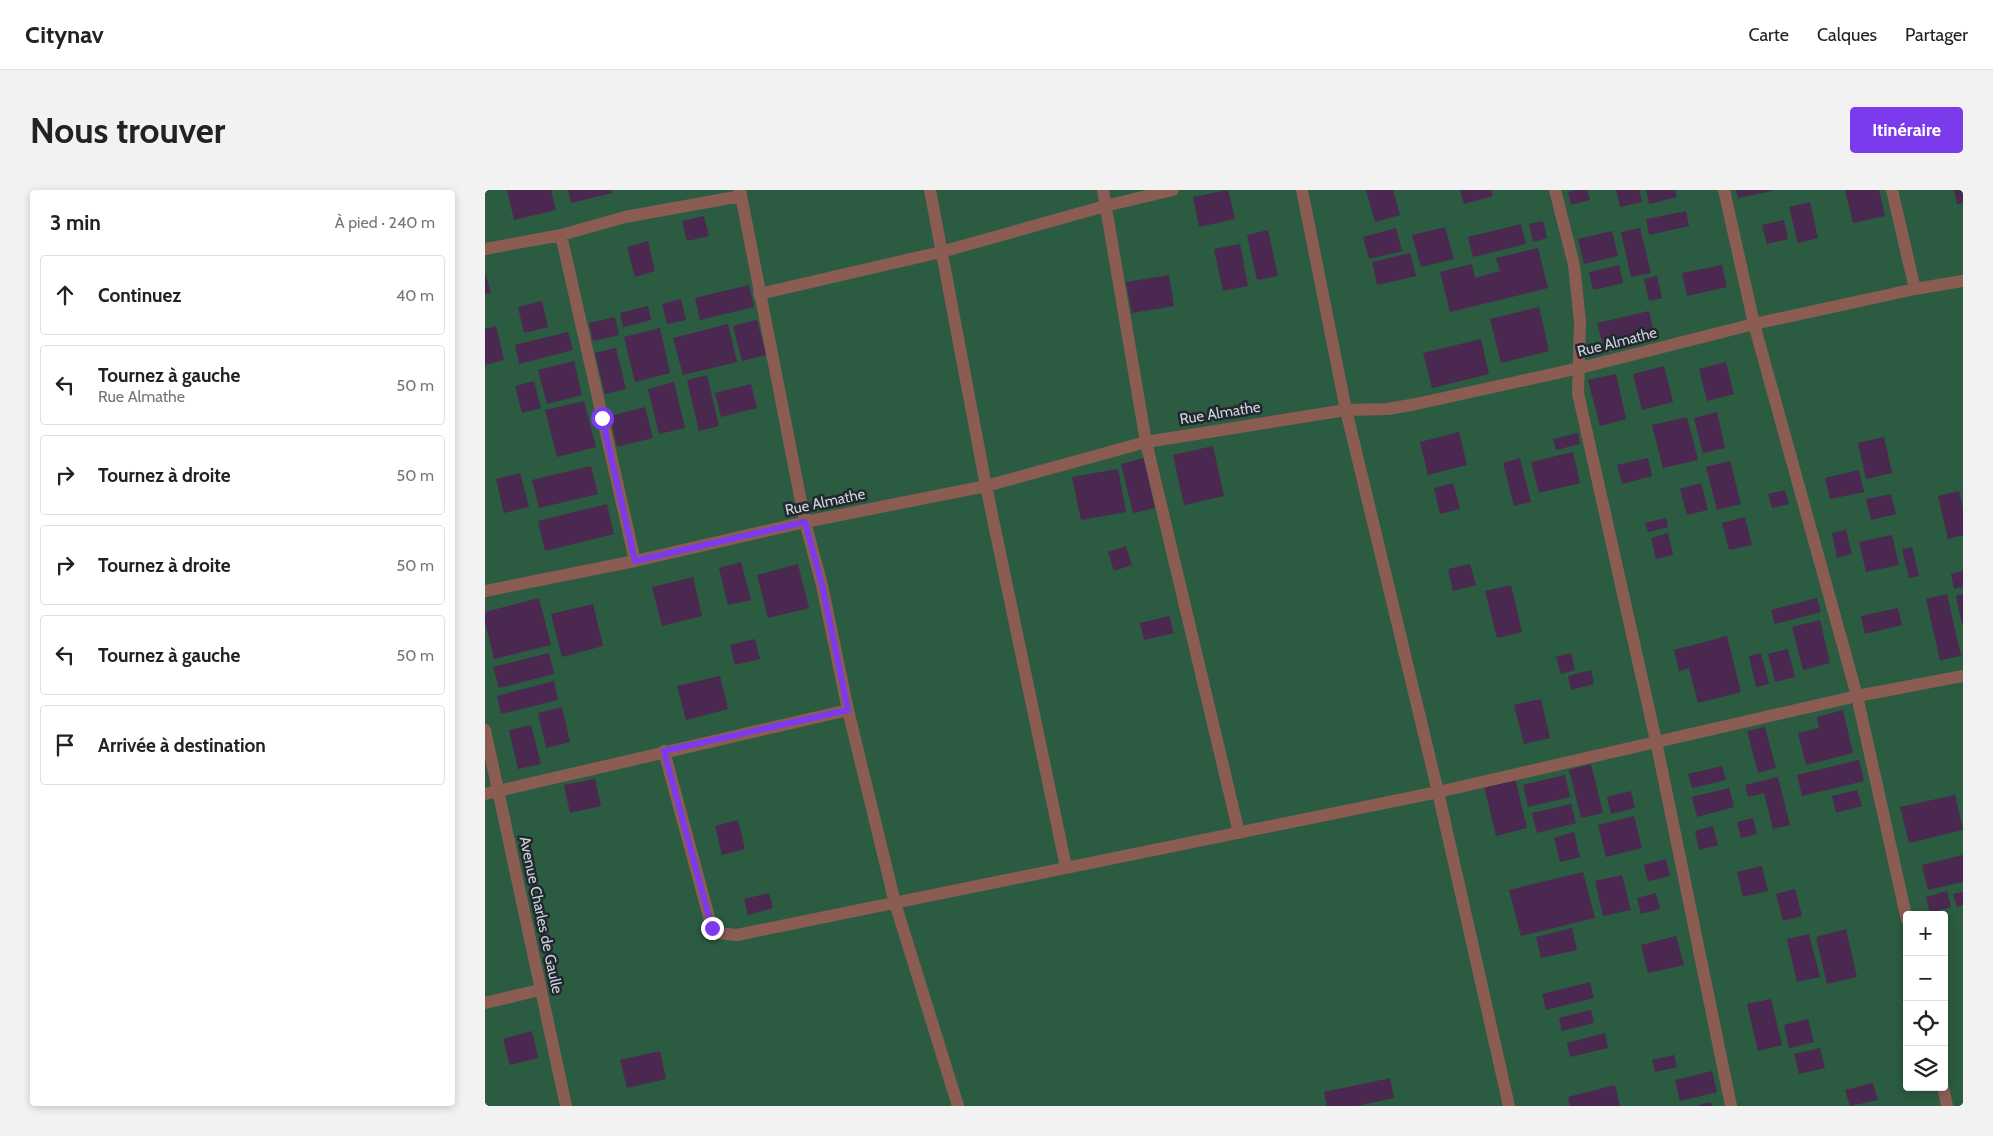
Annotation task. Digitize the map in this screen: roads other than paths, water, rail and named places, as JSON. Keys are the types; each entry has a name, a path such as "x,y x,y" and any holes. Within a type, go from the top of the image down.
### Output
{"street":[{"path":"930,190 986,486 1066,867"},
{"path":"1103,190 1146,442 1239,833"},
{"path":"759,294 941,252 1105,206 1173,190"},
{"path":"1302,190 1346,410 1438,792 1509,1106"},
{"path":"1555,190 1574,265 1580,322 1578,393 1656,741 1731,1106"},
{"path":"1724,190 1754,324 1857,696 1905,911"},
{"path":"1892,190 1915,289"},
{"path":"485,248 561,236 625,217 741,193 759,294 805,522 822,585 848,710 895,904 958,1106"},
{"path":"561,236 635,561"},
{"name":"Rue Almathe","path":"485,591 635,561 805,522 986,486 1146,442 1346,410 1388,409 1580,368 1754,324 1963,280"},
{"path":"664,751 712,928 717,933 737,935 1438,792 1857,696 1963,676"},
{"path":"485,794 664,751 848,710"},
{"name":"Avenue Charles de Gaulle","path":"485,730 539,990 566,1106"},
{"path":"485,1003 539,990"},
{"path":"1944,1091 1947,1106"}]}
